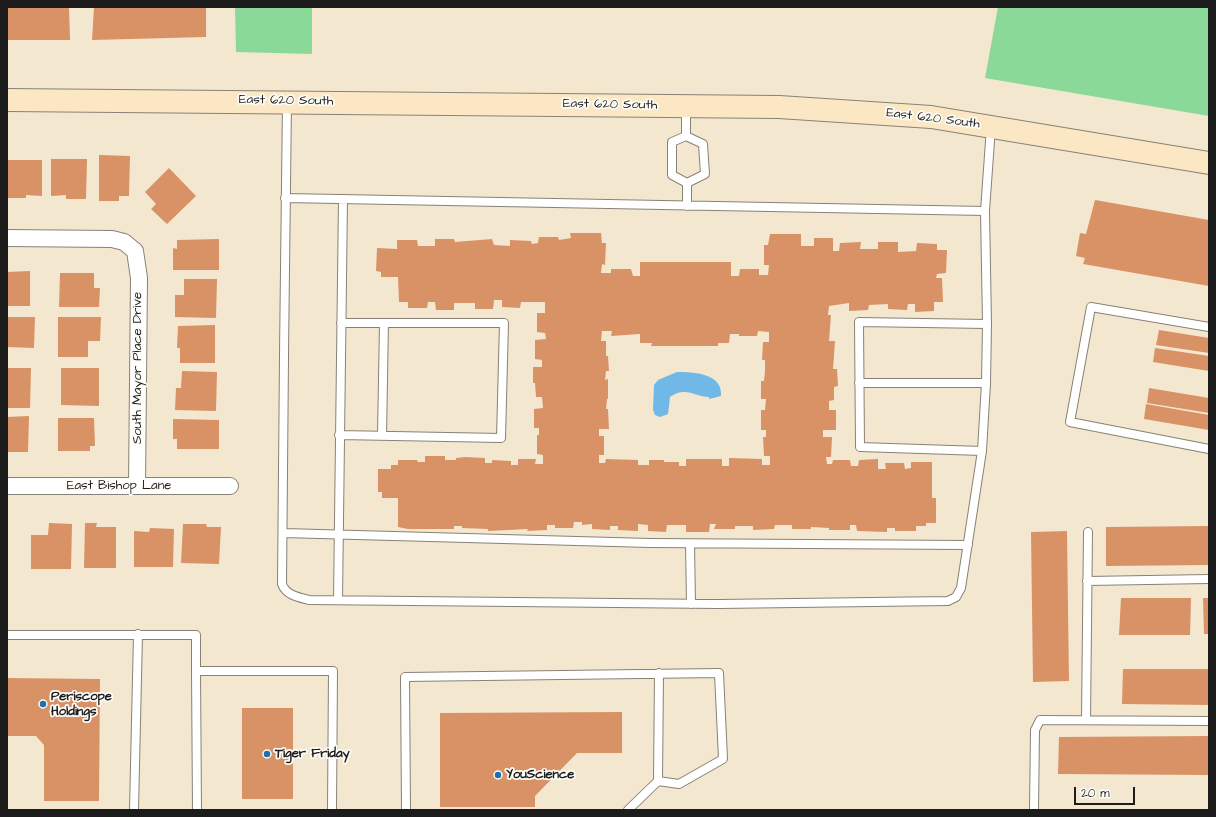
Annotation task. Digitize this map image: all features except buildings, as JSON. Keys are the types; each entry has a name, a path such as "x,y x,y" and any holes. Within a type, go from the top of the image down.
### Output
{"street":[{"name":"East 620 South","path":"7,100 779,107 931,117 1209,163"},
{"name":"South Mayor Place Drive","path":"7,238 112,239 124,242 135,251 139,278 137,486"},
{"name":"East Bishop Lane","path":"7,486 230,486"}],"lane":[{"path":"287,102 282,584 284,590 294,596 309,600 690,604 948,601 956,597 961,588 982,451 986,383 987,324 985,212 991,126"},
{"path":"686,106 686,136"},
{"path":"686,136 704,144 705,154 705,174 687,183 672,175 672,142 686,136"},
{"path":"687,183 687,206"},
{"path":"285,198 985,212"},
{"path":"338,600 342,199"},
{"path":"1209,327 1091,307 1070,422 1209,449"},
{"path":"982,451 860,447 859,322 987,324"},
{"path":"339,435 501,438 504,323 341,323"},
{"path":"382,436 384,323"},
{"path":"859,383 986,383"},
{"path":"1086,720 1088,532"},
{"path":"283,533 690,544 968,545"},
{"path":"690,544 690,604"},
{"path":"1087,581 1209,579"},
{"path":"134,810 138,634"},
{"path":"7,635 196,635 198,810"},
{"path":"196,671 333,671 332,810"},
{"path":"628,810 658,781 659,673"},
{"path":"406,810 405,677 719,673 723,759 679,784 658,781"},
{"path":"1034,810 1035,730 1040,720 1209,721"}],"green space":[{"path":"235,7 312,7 312,54 236,52"},
{"path":"998,7 1209,7 1209,116 985,78"}],"water":[{"path":"677,372 706,375 712,378 720,388 721,396 709,399 709,397 681,392 670,397 668,414 660,417 655,415 653,410 654,385 658,380"}],"place":[{"name":"Periscope Holdings","path":"43,704"},
{"name":"Tiger Friday","path":"267,754"},
{"name":"YouScience","path":"498,775"}]}
